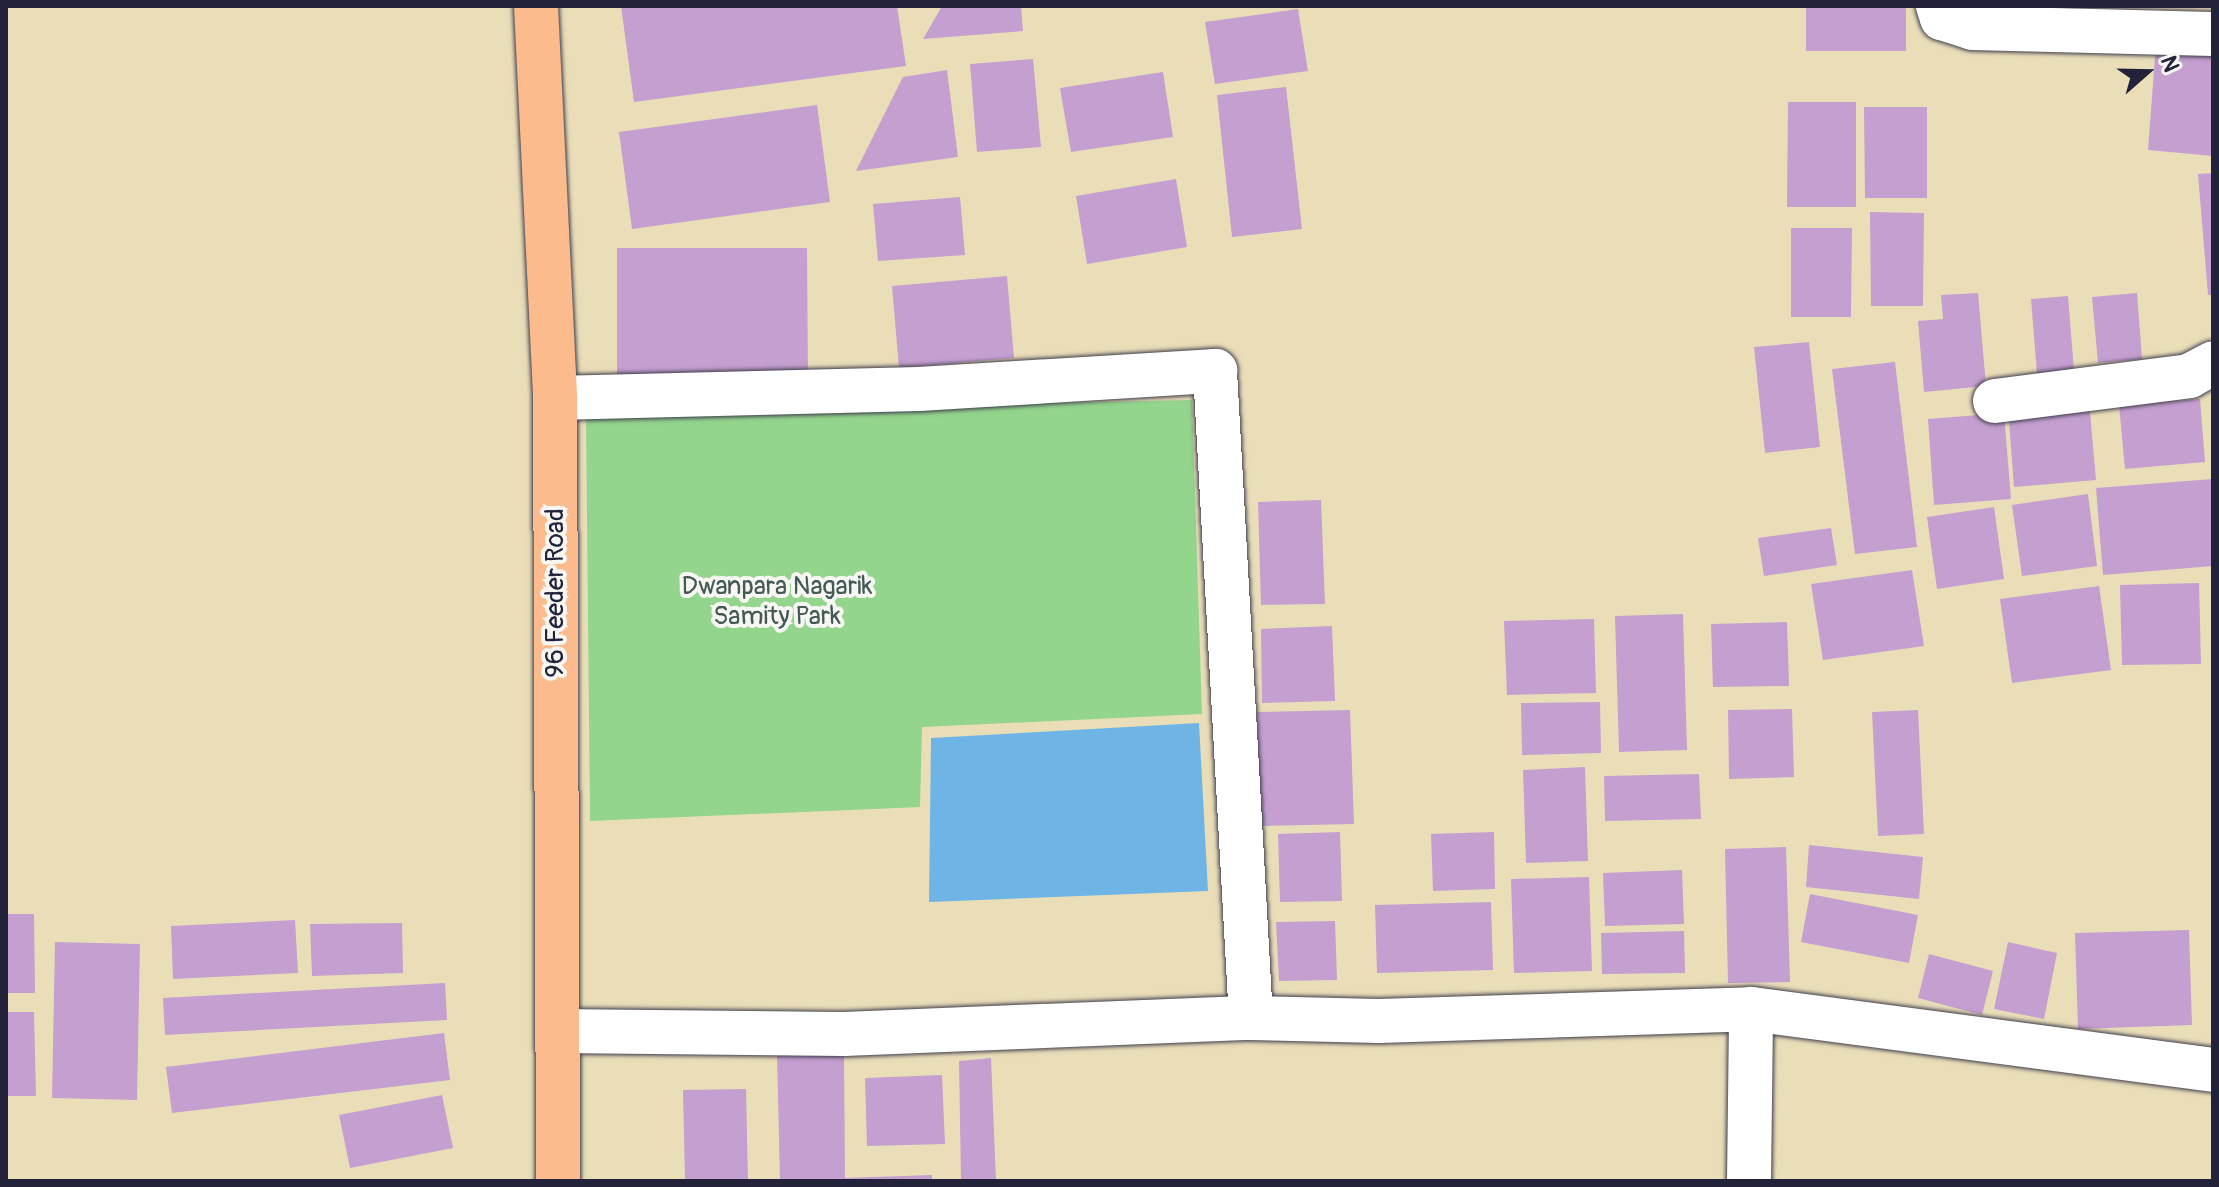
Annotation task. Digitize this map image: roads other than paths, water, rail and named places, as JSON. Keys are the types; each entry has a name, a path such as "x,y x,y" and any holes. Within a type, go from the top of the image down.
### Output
{"main road":[{"name":"96 Feeder Road","path":"536,6 555,398 558,1181"}],"street":[{"path":"1938,6 1942,18 1972,28 2205,25"},
{"path":"1995,401 2189,376 2213,363"},
{"path":"555,398 919,389 1215,371 1251,1018"},
{"path":"1749,1181 1751,1009"},
{"path":"557,1031 844,1034 1251,1018 1379,1021 1751,1009 2213,1070"}],"water":[{"path":"1199,723 1208,891 929,902 931,738"}],"park label":[{"name":"Dwanpara Nagarik Samity Park","path":"777,602"}]}
